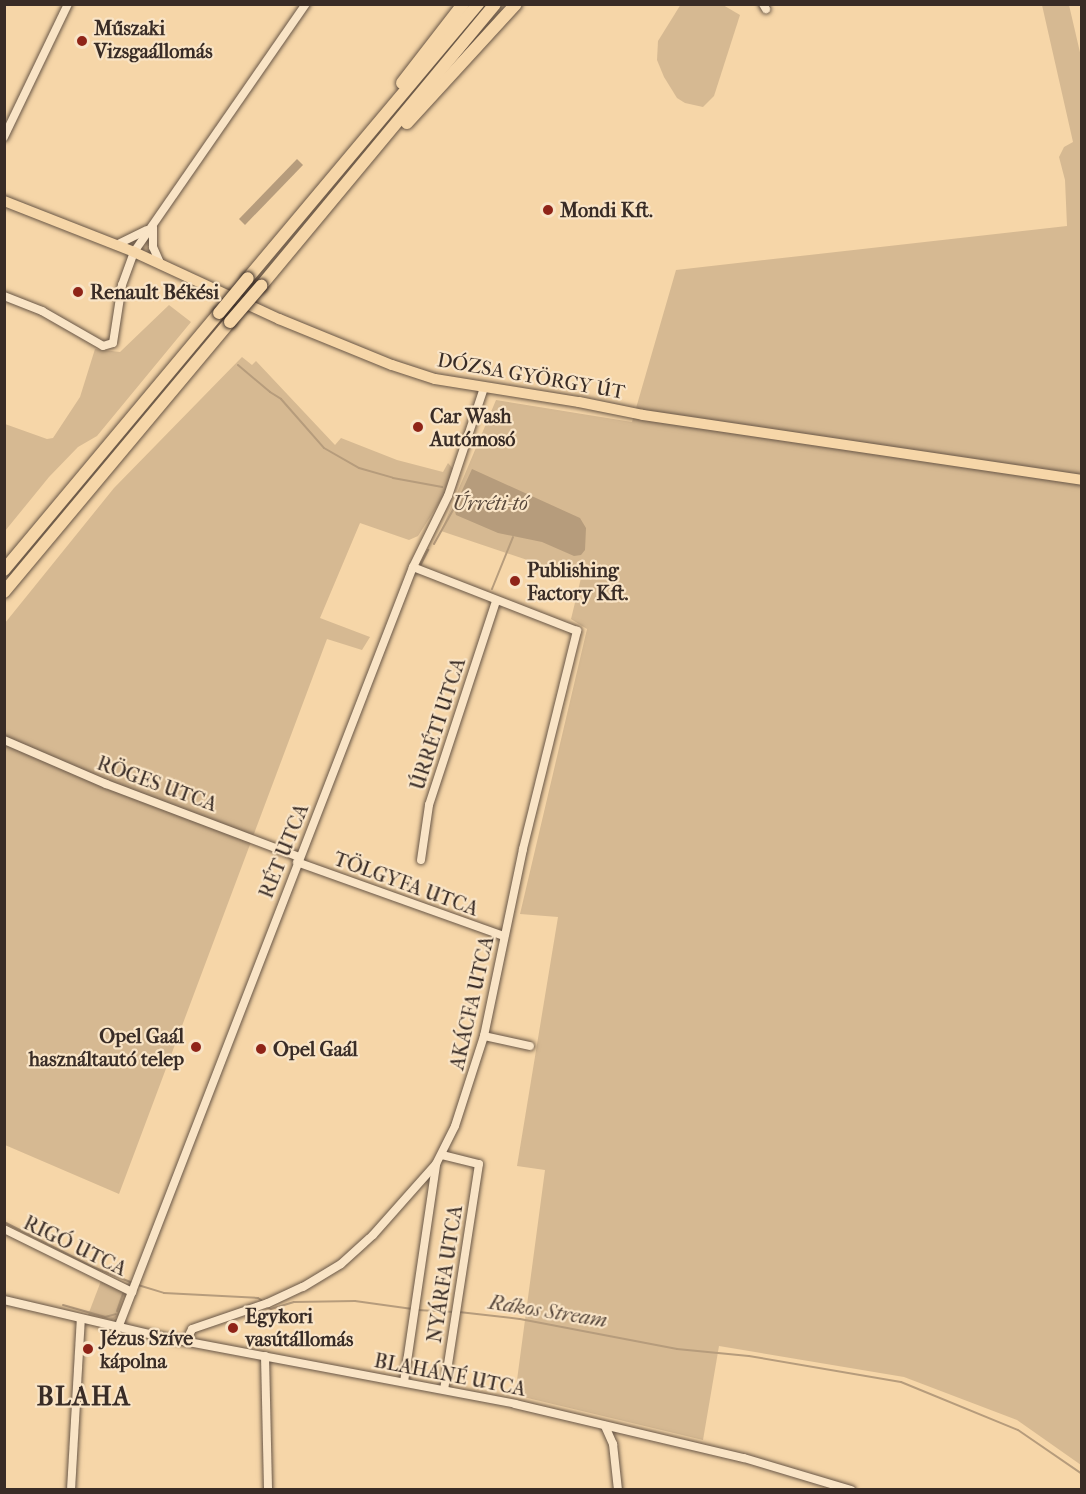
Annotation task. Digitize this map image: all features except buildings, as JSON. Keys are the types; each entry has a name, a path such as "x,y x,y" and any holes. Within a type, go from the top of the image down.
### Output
{"highway":[{"path":"351,156 374,119 463,4"},
{"path":"4,570 478,4"},
{"path":"4,592 495,4"},
{"path":"351,178 403,127 516,4"}],"main road":[{"name":"DÓZSA GYÖRGY ÚT","path":"4,201 116,244 279,319 392,365 435,378 686,422 1082,480"}],"street":[{"path":"4,138 68,4"},
{"path":"4,296 42,311 96,342 108,346 115,341 114,326 122,285 134,252 306,4"},
{"path":"116,244 134,238 153,227"},
{"path":"153,227 153,247 160,263"},
{"name":"RÉT UTCA","path":"118,1328 413,567 448,496 484,388"},
{"path":"413,567 496,601"},
{"name":"AKÁCFA UTCA","path":"404,1382 436,1164 442,1155 465,1096 484,1036 523,849 577,631 496,601"},
{"name":"ÚRRÉTI UTCA","path":"421,861 429,805 496,601"},
{"name":"RÖGES UTCA","path":"4,741 106,784 298,859"},
{"name":"TÖLGYFA UTCA","path":"298,859 504,936"},
{"path":"484,1036 530,1046"},
{"name":"NYÁRFA UTCA","path":"442,1155 479,1164 444,1389"},
{"path":"186,1341 192,1329 265,1304 315,1281 348,1259 373,1235 436,1164"},
{"name":"RIGÓ UTCA","path":"4,1229 134,1287"},
{"name":"BLAHÁNÉ UTCA","path":"4,1300 118,1328 444,1389 744,1458 851,1490"},
{"path":"71,1490 81,1320"},
{"path":"265,1356 268,1490"},
{"path":"605,1426 613,1444 618,1490"}],"shaded area":[{"path":"681,4 723,5 740,15 714,96 703,107 685,103 677,98 657,60 658,41"},
{"path":"1042,5 1069,5 1082,61 1081,1465 1017,1420 904,1377 719,1346 703,1440 515,1395 545,1170 517,1166 558,917 520,914 587,629 571,619 581,578 441,531 496,400 632,422 676,270 1067,226 1065,180 1059,157 1064,147 1073,142"},
{"path":"169,305 191,322 97,436 78,447 49,477 5,531 5,424 47,439 53,438 80,397 95,349 120,352"},
{"path":"242,357 252,365 256,361 335,445 341,438 397,460 443,472 448,463 454,470 446,492 418,536 409,540 360,523 320,618 370,637 362,650 327,639 119,1194 5,1145 5,623 114,488"},
{"path":"101,1281 126,1293 118,1316 112,1320 88,1315"}],"water":[{"path":"297,159 303,165 245,225 239,219"},
{"name":"Úrréti-tó","path":"472,469 580,518 586,528 585,550 581,555 574,556 542,542 498,533 456,515 454,508"}],"waterway":[{"path":"238,365 281,399 324,448 359,468 393,478 442,487"},
{"path":"434,544 454,508"},
{"path":"492,589 513,537"},
{"path":"421,564 428,550"},
{"name":"Rákos Stream","path":"4,1222 93,1267 133,1283"},
{"name":"Rákos Stream","path":"138,1285 164,1293 258,1298 264,1302"},
{"path":"117,1311 123,1294"},
{"name":"Rákos Stream","path":"267,1307 271,1309 294,1302 355,1301 412,1309"},
{"path":"63,1305 105,1317 116,1314"},
{"name":"Rákos Stream","path":"417,1310 454,1312"},
{"name":"Rákos Stream","path":"459,1312 520,1319 677,1349 749,1356 901,1382 1018,1430 1082,1474"}],"place":[{"name":"Műszaki Vizsgaállomás","path":"82,41"},
{"name":"Mondi Kft.","path":"548,210"},
{"name":"Renault Békési","path":"78,292"},
{"name":"Car Wash Autómosó","path":"418,427"},
{"name":"Publishing Factory Kft.","path":"515,581"},
{"name":"Opel Gaál használtautó telep","path":"196,1047"},
{"name":"Opel Gaál","path":"261,1049"},
{"name":"Egykori vasútállomás","path":"233,1328"},
{"name":"Jézus Szíve kápolna","path":"88,1349"}],"district":[{"name":"BLAHA","path":"84,1397"}]}
